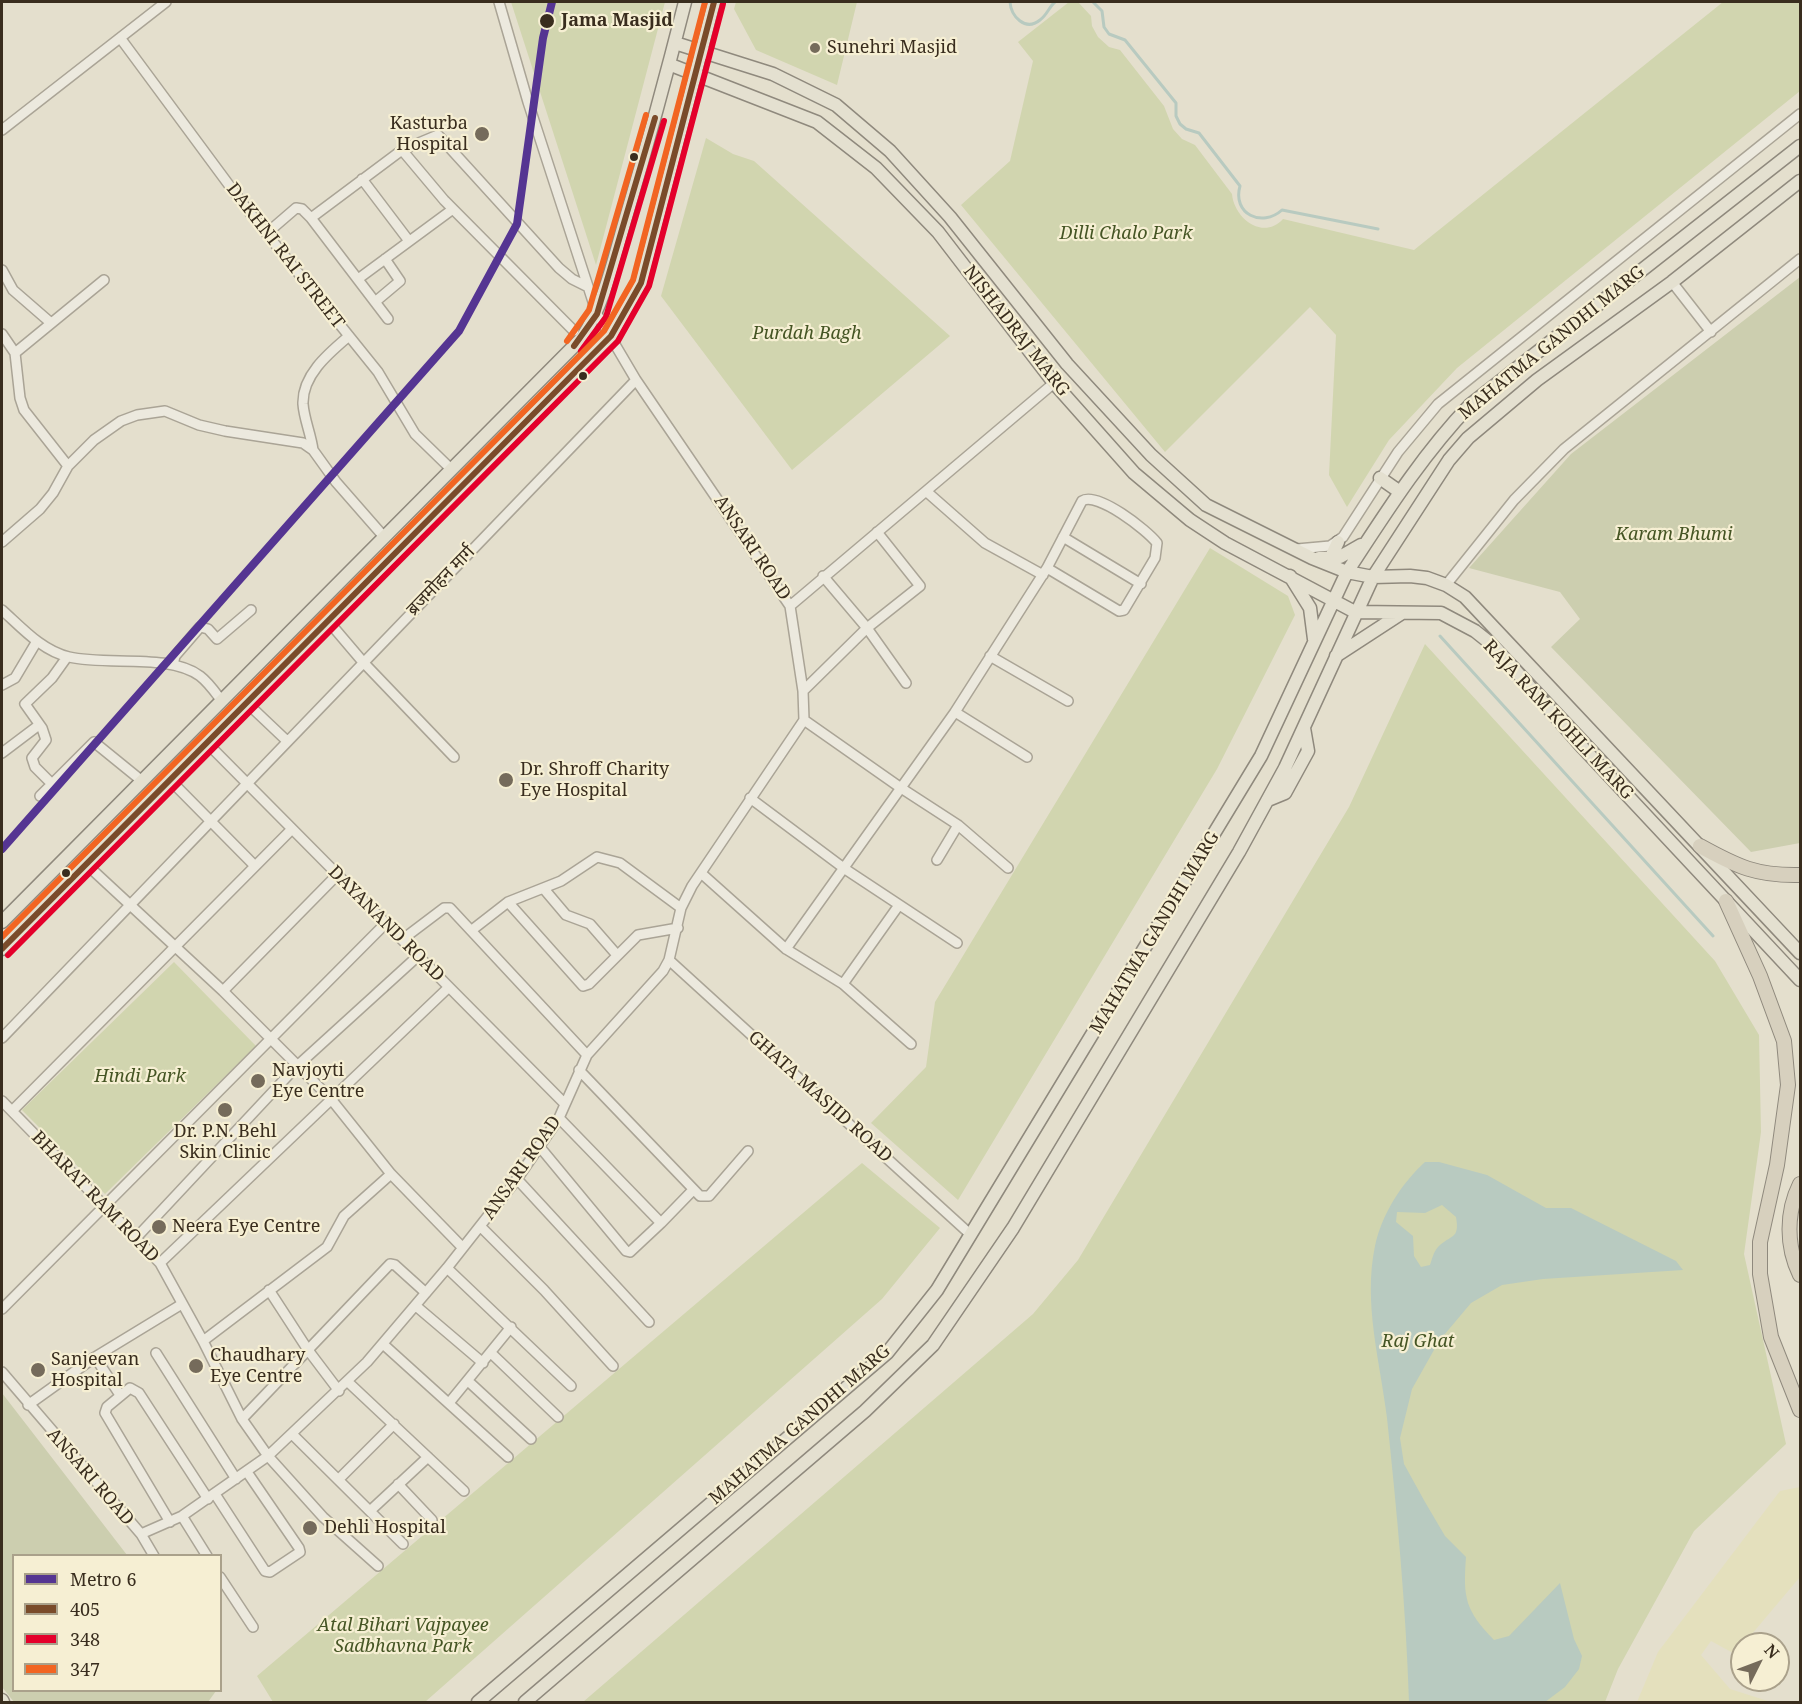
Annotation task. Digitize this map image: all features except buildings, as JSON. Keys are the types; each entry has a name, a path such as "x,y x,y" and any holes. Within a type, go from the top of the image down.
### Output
{"highway":[{"path":"1700,846 1738,867 1773,875 1800,874"},
{"path":"1726,901 1760,976 1784,1041 1788,1085 1776,1165 1760,1242 1760,1274 1771,1337 1800,1410"},
{"path":"1800,1184 1793,1202 1789,1234 1800,1275"}],"main road":[{"path":"2,922 582,338 597,314 671,65 685,2"},
{"path":"2,950 611,336 641,283 693,75 714,2"},
{"name":"NISHADRAJ MARG","path":"675,43 773,74 836,105 890,151 935,201 1067,364 1151,455 1206,505 1312,558 1347,572"},
{"name":"NISHADRAJ MARG","path":"671,65 817,122 876,168 938,232 1054,383 1134,473 1190,520 1225,543 1355,612"},
{"name":"MAHATMA GANDHI MARG","path":"478,1702 887,1353 937,1290 1262,756 1333,599 1363,544 1432,447 1470,405 1800,147"},
{"name":"MAHATMA GANDHI MARG","path":"525,1702 865,1411 933,1345 1013,1228 1268,800 1304,728 1355,612 1373,577 1449,460 1468,438 1537,380 1672,282 1800,181"},
{"path":"1380,478 1400,492"},
{"path":"1330,559 1338,542"},
{"path":"1312,558 1330,559 1347,555 1363,544"},
{"name":"RAJA RAM KOHLI MARG","path":"1347,572 1373,577 1410,576 1446,585 1465,597 1484,613 1800,952"},
{"path":"1290,576 1310,608 1314,640"},
{"name":"RAJA RAM KOHLI MARG","path":"1355,612 1441,613 1475,631 1495,647 1583,748 1800,980"},
{"path":"1336,656 1403,612"}],"street":[{"path":"2,130 166,2"},
{"name":"ANSARI ROAD","path":"2,1372 141,1534 182,1516 268,1456 339,1391 383,1344 517,1179 560,1118 564,1103 587,1055 655,981 669,960 681,908 700,873 804,720 803,691 790,606 636,380 597,314 586,286 499,2"},
{"name":"DAKHNI RAI STREET","path":"121,39 267,233 382,379 415,434 452,470"},
{"path":"1295,549 1316,549 1338,542 1380,478 1421,422 1438,404 1800,114"},
{"path":"311,218 402,150 438,135 559,268 572,279 586,286"},
{"path":"402,150 453,209 574,331"},
{"path":"362,179 409,241"},
{"path":"267,233 296,208 302,208 388,319"},
{"path":"358,279 453,209"},
{"path":"375,302 400,281 385,259"},
{"path":"1446,585 1514,500 1564,449 1800,260"},
{"path":"2,270 13,290 51,323"},
{"path":"15,353 104,280"},
{"path":"1672,282 1711,332"},
{"path":"2,334 15,353 20,398 24,410 68,466"},
{"path":"313,450 311,432 303,406 305,395 318,363 349,336"},
{"name":"ब्रजमोहन मार्ग","path":"2,1038 636,380"},
{"path":"790,606 1054,383"},
{"path":"2,542 40,509 53,493 68,466 107,429 121,421 151,411 165,411 199,425 225,431 294,440 313,450 336,482 385,538"},
{"path":"786,949 955,712 1045,571 1082,501 1092,498 1110,507 1157,543 1155,558 1128,607 1119,611 1045,571 986,543 927,492"},
{"path":"803,691 867,628 920,586 877,532"},
{"path":"1063,537 1141,584"},
{"path":"823,576 867,628 906,683"},
{"path":"2,610 37,641 68,657 173,665 190,670 201,677 221,700"},
{"path":"173,665 175,656 200,627 207,629 217,639 251,610"},
{"path":"329,622 363,662 454,757"},
{"path":"2,685 15,678 37,641"},
{"path":"990,656 1068,701"},
{"path":"52,784 35,767 32,758 46,741 39,725 25,704 52,678 68,657"},
{"path":"248,704 287,741"},
{"path":"955,712 1027,757"},
{"path":"804,720 958,825 1008,868"},
{"path":"2,753 39,725"},
{"path":"40,796 94,742 142,781"},
{"name":"DAYANAND ROAD","path":"208,744 564,1103"},
{"path":"171,781 255,866"},
{"path":"750,798 845,869 957,943"},
{"path":"937,860 958,825"},
{"path":"12,1111 292,829"},
{"path":"472,930 508,902 561,881 594,858 602,857 620,863 681,908"},
{"path":"86,864 223,992 331,1099 391,1174 462,1247"},
{"path":"700,873 786,949 843,984 911,1044"},
{"path":"223,992 338,874"},
{"path":"544,889 566,915 590,924 617,955"},
{"path":"508,902 583,986 589,984 638,936 678,928"},
{"path":"843,984 899,905"},
{"path":"403,939 447,907 472,930 587,1055"},
{"path":"2,1309 386,923"},
{"path":"136,1238 296,1066 418,956"},
{"name":"GHATA MASJID ROAD","path":"669,960 970,1235"},
{"path":"160,1263 449,987"},
{"path":"579,1070 700,1196 709,1196 748,1151"},
{"name":"BHARAT RAM ROAD","path":"2,1101 160,1263 242,1419 268,1456 323,1517 378,1566"},
{"path":"560,1118 661,1223"},
{"path":"539,1146 626,1251 630,1252 693,1190"},
{"path":"203,1341 327,1247 344,1216 391,1174"},
{"path":"517,1179 649,1322"},
{"path":"480,1226 544,1290 613,1366"},
{"path":"242,1419 390,1264 395,1265 426,1293"},
{"path":"447,1268 571,1386"},
{"path":"269,1290 308,1350 339,1391"},
{"path":"28,1405 95,1357 182,1304"},
{"path":"416,1306 483,1363"},
{"path":"449,1403 511,1327"},
{"path":"383,1344 508,1457"},
{"path":"156,1353 236,1479"},
{"path":"490,1353 558,1417"},
{"path":"95,1357 120,1395"},
{"path":"348,1382 464,1491"},
{"path":"468,1382 531,1439"},
{"path":"170,1522 105,1413 107,1407 130,1388 135,1389 265,1571 270,1572 300,1552 247,1472"},
{"path":"339,1479 394,1424"},
{"path":"292,1434 403,1544"},
{"path":"371,1510 428,1457"},
{"path":"398,1484 432,1520"},
{"path":"182,1516 206,1554"},
{"path":"141,1534 153,1554"},
{"path":"222,1580 253,1627"}],"shaded area":[{"path":"1425,1162 1439,1162 1487,1175 1546,1208 1571,1208 1676,1261 1683,1270 1543,1279 1502,1285 1471,1303 1439,1341 1412,1389 1400,1438 1404,1464 1445,1536 1466,1557 1465,1583 1468,1603 1484,1630 1494,1640 1509,1636 1560,1583 1574,1639 1582,1656 1579,1669 1565,1687 1545,1702 1409,1702 1398,1525 1387,1418 1374,1332 1371,1289 1375,1246 1382,1222 1400,1190","holes":["1442,1205 1456,1217 1457,1230 1453,1236 1437,1249 1430,1265 1421,1267 1414,1256 1413,1236 1396,1222 1397,1212 1425,1213"]},
{"path":"1800,1487 1800,1577 1754,1632 1730,1632 1730,1651 1711,1641 1701,1655 1730,1689 1730,1692 1739,1692 1771,1702 1637,1702 1658,1652 1780,1491"}],"green space":[{"path":"511,2 665,2 596,265"},
{"path":"736,2 857,2 837,85 756,50 734,9"},
{"name":"Dilli Chalo Park","path":"1069,2 1078,2 1091,16 1092,26 1098,37 1109,47 1120,50 1164,106 1173,129 1182,139 1195,145 1232,194 1238,211 1251,224 1267,228 1283,219 1414,250 1723,2 1800,2 1800,91 1457,368 1389,440 1347,507 1329,475 1336,335 1310,307 1165,452 961,205 1010,161 1033,61 1018,42"},
{"name":"Purdah Bagh","path":"706,138 733,154 754,161 950,336 792,470 661,296"},
{"name":"Karam Bhumi","path":"1800,277 1800,843 1751,852 1551,647 1580,619 1560,592 1469,568 1571,454"},
{"path":"1210,548 1288,596 1295,615 1217,769 958,1200 871,1123 926,1067 935,1002"},
{"name":"Raj Ghat","path":"1425,644 1715,961 1759,1035 1761,1132 1744,1254 1786,1444 1694,1531 1618,1669 1605,1702 583,1702 1033,1314 1078,1260 1349,807"},
{"name":"Hindi Park","path":"174,962 256,1046 105,1194 22,1110"},
{"name":"Atal Bihari Vajpayee Sadbhavna Park","path":"862,1163 940,1228 882,1299 425,1702 273,1702 257,1676"},
{"path":"2,1393 126,1554 12,1554 12,1692 215,1692 208,1702 14,1702 2,1687"}],"waterway":[{"path":"1010,2 1016,17 1029,24 1042,18 1055,2"},
{"path":"1093,2 1102,11 1104,27 1109,34 1125,40 1176,103 1176,116 1180,124 1186,129 1199,133 1240,186 1240,204 1244,211 1258,218 1266,218 1282,210 1378,229"},
{"path":"1440,636 1713,936"}],"metro line":[{"name":"6","path":"2,849 459,331 517,224 543,38 552,2"}],"transit line":[{"name":"347","path":"2,937 604,331 633,280 705,2"},
{"name":"405","path":"2,949 611,336 641,283 714,2"},
{"name":"348","path":"8,955 618,341 649,286 723,4"},
{"name":"347","path":"567,341 589,310 646,115"},
{"name":"405","path":"574,346 597,314 655,118"},
{"name":"348","path":"581,351 606,317 664,121"}],"place":[{"name":"Jama Masjid","path":"547,21"},
{"name":"Sunehri Masjid","path":"815,48"},
{"name":"Kasturba Hospital","path":"482,134"},
{"name":"Dr. Shroff Charity Eye Hospital","path":"506,780"},
{"name":"Navjoyti Eye Centre","path":"258,1081"},
{"name":"Dr. P.N. Behl Skin Clinic","path":"225,1110"},
{"name":"Neera Eye Centre","path":"159,1227"},
{"name":"Chaudhary Eye Centre","path":"196,1366"},
{"name":"Sanjeevan Hospital","path":"38,1370"},
{"name":"Dehli Hospital","path":"310,1528"}]}
